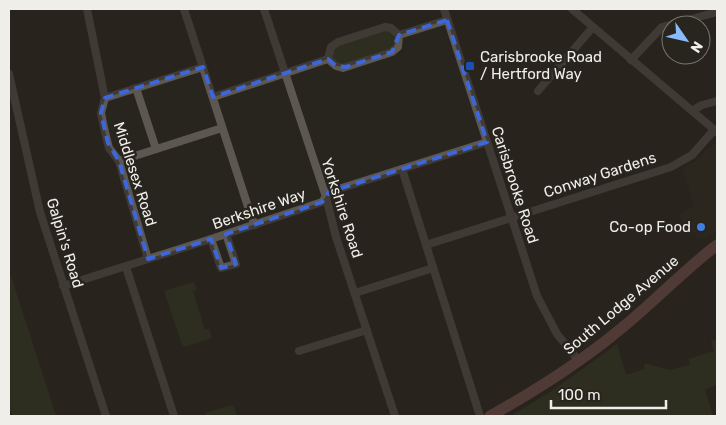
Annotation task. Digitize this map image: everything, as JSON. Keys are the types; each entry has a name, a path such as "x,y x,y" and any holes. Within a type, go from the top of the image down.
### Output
{"street":[{"name":"Middlesex Road","path":"87,9 105,98 101,113 106,138 110,150 120,161 148,260"},
{"path":"184,9 255,225"},
{"name":"Yorkshire Road","path":"264,9 395,416"},
{"name":"Carisbrooke Road","path":"444,9 486,142 541,305 557,334 579,360"},
{"path":"572,9 716,131"},
{"path":"631,60 662,27 717,12"},
{"path":"399,35 447,20"},
{"path":"385,27 392,28 399,35 399,43 392,52 343,68 336,66 328,59 329,51 338,42 385,27"},
{"path":"538,91 593,27"},
{"path":"213,97 328,59"},
{"path":"105,98 203,67"},
{"name":"Galpin's Road","path":"9,74 32,182 63,286 106,416"},
{"path":"136,88 156,149"},
{"path":"692,110 717,101"},
{"path":"120,161 222,128"},
{"name":"Conway Gardens","path":"426,245 675,165 692,155 716,131"},
{"name":"Berkshire Way","path":"63,286 255,225 322,202 329,192 486,142"},
{"path":"402,169 480,416"},
{"path":"211,239 221,268 236,264 226,234"},
{"name":"South Lodge Avenue","path":"490,416 526,396 579,360 638,314 717,245"},
{"path":"126,266 174,416"},
{"path":"355,294 433,268"},
{"path":"299,351 367,330"}],"highlighted area":[{"path":"447,20 487,142 329,192 322,202 226,234 236,264 221,268 211,239 148,259 119,161 108,143 101,113 105,98 203,67 213,97 328,59 336,66 346,67 392,52 399,35"}],"shaded area":[{"path":"714,143 717,146 717,231 706,238 697,237 678,215 694,207 683,168 696,161"}],"green space":[{"path":"385,30 394,34 396,40 393,48 343,65 335,61 332,56 333,48 337,45"},
{"path":"9,270 56,416 13,416 9,409"},
{"path":"194,282 197,290 193,291 205,330 209,329 212,338 183,347 164,291"},
{"path":"717,340 717,384 705,390 713,416 511,416 555,389 617,344 626,375 645,369 644,364 670,370 690,365 689,359 714,351 711,341"},
{"path":"233,405 237,416 206,416 205,413"}],"place":[{"name":"Carisbrooke Road / Hertford Way","path":"470,66"},
{"name":"Co-op Food","path":"701,227"}]}
